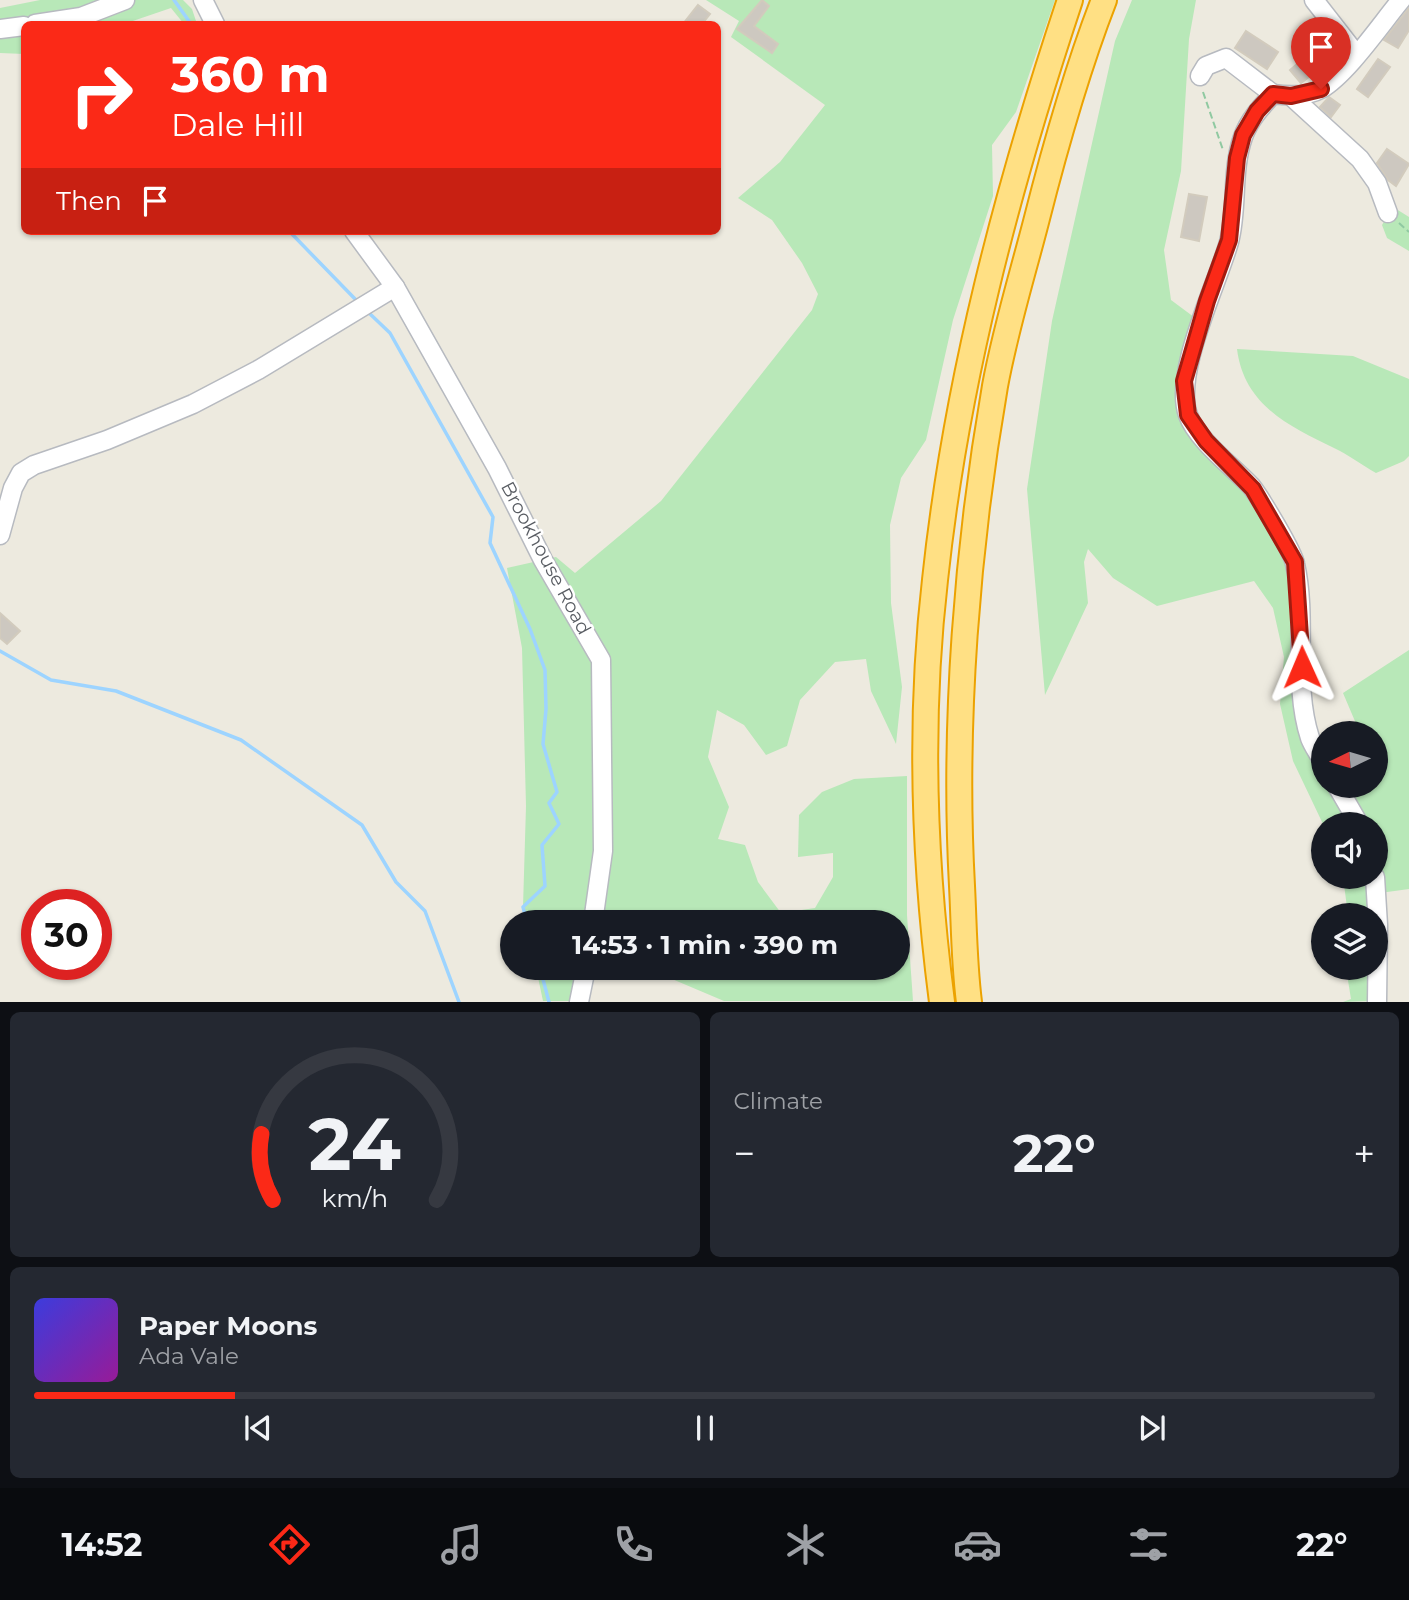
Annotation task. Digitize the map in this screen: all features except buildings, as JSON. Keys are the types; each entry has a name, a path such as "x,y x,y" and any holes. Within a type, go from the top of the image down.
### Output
{"highway":[{"path":"942,1002 927,855 927,711 934,583 944,506 967,377 1004,213 1025,137 1070,0"},
{"path":"970,1002 960,842 960,750 964,662 979,508 995,385 1048,173 1104,0"}],"street":[{"path":"54,21 81,17 125,0"},
{"path":"1314,0 1356,54"},
{"path":"1311,741 1302,694 1302,640 1295,562 1253,489 1206,441 1188,415 1184,381 1207,301 1229,240 1237,162 1243,135 1257,111 1282,95 1321,89 1356,54 1401,0"},
{"path":"201,2 213,21"},
{"path":"0,29 21,26"},
{"path":"1200,76 1206,66 1226,58 1282,95 1360,159 1377,183 1388,214"},
{"name":"Brookhouse Road","path":"357,235 395,287 498,468 543,560 601,660 604,703 603,851 595,910"},
{"path":"0,535 13,488 21,473 27,469 107,440 193,404 258,370 395,287"},
{"path":"1376,889 1377,1002"},
{"path":"579,1002 584,980"}],"path":[{"path":"1200,76 1227,161 1237,162"}],"green space":[{"path":"40,0 183,0 192,9 196,21 182,21 171,8 133,21 21,21 21,54 0,53 0,8"},
{"path":"706,0 1055,0 1016,112 992,145 993,196 953,320 926,440 901,478 890,525 891,603 902,687 896,744 871,691 866,659 835,662 800,700 787,746 766,755 744,725 717,710 708,757 729,807 718,839 745,845 758,882 779,910 524,910 526,806 522,648 507,568 556,557 575,573 661,501 812,310 818,294 802,263 772,220 738,198 780,162 825,105 731,37 739,21"},
{"path":"1132,0 1196,0 1189,39 1181,171 1164,250 1171,300 1202,323 1188,415 1253,489 1295,562 1298,644 1313,721 1311,721 1311,798 1388,798 1388,721 1355,721 1343,693 1409,650 1409,889 1380,893 1378,903 1346,903 1345,889 1388,889 1388,812 1317,812 1293,761 1280,704 1284,657 1273,608 1254,581 1157,606 1113,578 1088,549 1084,562 1088,603 1045,695 1027,489 1052,321 1115,41"},
{"path":"1393,207 1409,217 1409,251 1387,238 1382,225"},
{"path":"1237,349 1353,356 1409,379 1409,456 1404,461 1376,473 1285,422 1259,399 1249,385 1241,368"},
{"path":"907,776 907,910 801,910 815,908 833,877 833,853 798,857 799,815 822,792 854,779"},
{"path":"910,958 913,1001 724,1001 674,980 910,980"},
{"path":"539,980 583,980 579,1001 543,1001"},
{"path":"1348,980 1371,980 1370,1001 1343,1002 1351,999"}],"waterway":[{"path":"174,0 189,21"},
{"path":"293,235 358,302"},
{"path":"368,312 390,333 493,517 490,543 530,629 545,670 543,744 557,792 549,803 559,824 542,845 545,886 523,907 524,910"},
{"path":"0,651 51,680 116,691 241,740 362,825 396,882 425,911 459,1002"},
{"path":"543,980 549,1002"}],"route":[{"path":"1302,667 1295,562 1253,489 1206,441 1188,415 1184,381 1207,301 1229,240 1237,158 1243,135 1257,111 1273,94 1291,96 1321,89"}]}
